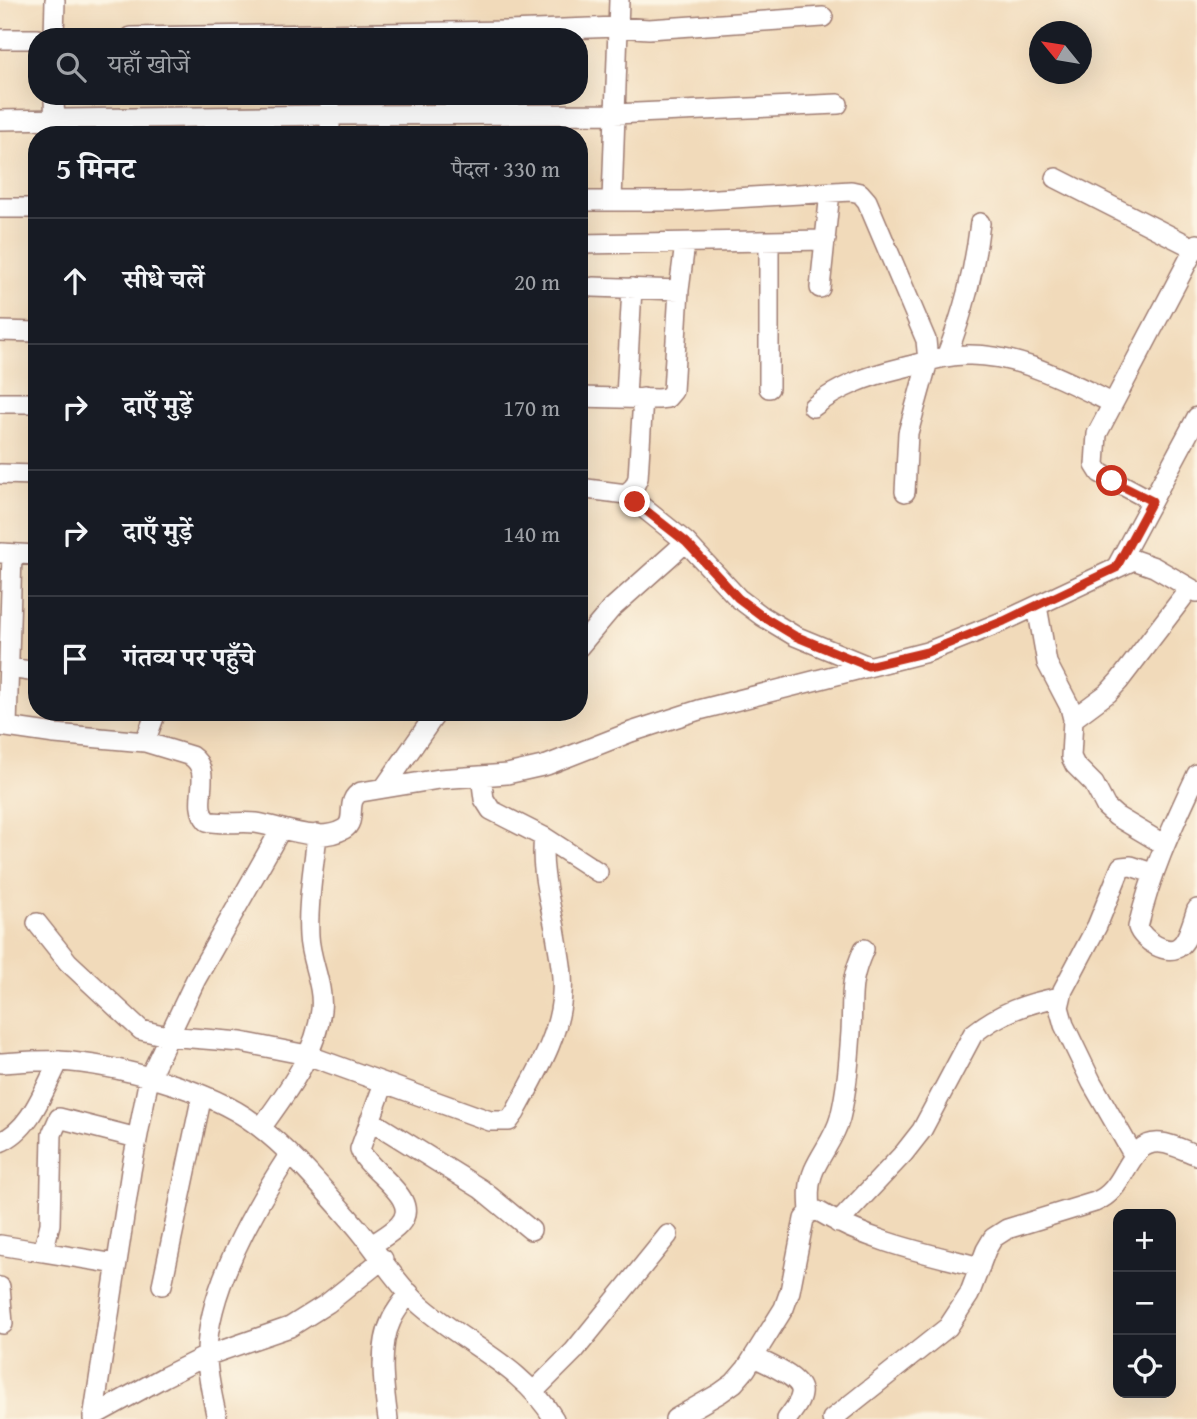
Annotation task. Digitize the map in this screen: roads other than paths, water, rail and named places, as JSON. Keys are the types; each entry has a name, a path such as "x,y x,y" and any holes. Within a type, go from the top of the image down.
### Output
{"street":[{"path":"54,28 55,0"},
{"path":"612,200 619,0"},
{"path":"582,28 649,29 823,17"},
{"path":"0,39 28,39"},
{"path":"66,126 329,105 614,114 838,104"},
{"path":"54,105 54,126"},
{"path":"329,105 330,126"},
{"path":"0,120 46,126"},
{"path":"1056,178 1196,246 1097,434 1095,465 1100,473 1152,501"},
{"path":"588,201 683,201 851,191 860,193 867,201 926,340 937,359"},
{"path":"820,288 830,192"},
{"path":"0,208 28,208"},
{"path":"905,492 908,433 937,359 960,321 975,270 980,223"},
{"path":"588,244 826,240"},
{"path":"769,242 769,388"},
{"path":"588,397 667,398 673,391 679,290 685,244"},
{"path":"593,287 679,290"},
{"path":"626,494 634,487 638,478 632,288"},
{"path":"0,331 28,332"},
{"path":"813,407 828,396 862,379 937,359 965,355 1017,362 1112,403"},
{"path":"0,403 28,403"},
{"path":"1116,568 1196,422"},
{"path":"0,474 28,475"},
{"path":"588,489 626,494 686,542 738,598 762,616 795,636 868,666"},
{"path":"588,636 611,609 686,542"},
{"path":"28,555 6,554 9,668 4,727 145,742 197,760 203,778 201,809 207,821 257,823 317,834 342,830 350,822 351,801 355,795 439,779 508,774 547,765 631,732 699,710 927,652 1037,606 1134,560 1144,562 1194,590 1108,693 1073,719"},
{"path":"1037,606 1047,663 1070,707 1073,719 1072,757 1075,765 1094,784 1106,807 1116,816 1163,844"},
{"path":"9,668 28,671"},
{"path":"145,742 153,721"},
{"path":"384,788 431,721"},
{"path":"1197,774 1152,873 1138,928 1140,935 1145,940 1171,950 1178,949 1197,909"},
{"path":"481,776 485,805 544,837 598,872"},
{"path":"93,1418 116,1264 149,1078 167,1036 281,829"},
{"path":"261,1128 301,1070 322,1009 321,991 309,936 317,834"},
{"path":"37,923 68,962 141,1030 167,1036 242,1042 307,1055 490,1121 509,1121 552,1040 559,1018 563,990 543,860 544,837"},
{"path":"1134,1156 1092,1083 1064,1025 1060,1015 1060,997 1097,926 1121,867 1131,866 1152,873"},
{"path":"810,1212 809,1195 814,1170 835,1134 840,1119 850,1043 851,983 864,949"},
{"path":"838,1223 922,1130 973,1034 1013,1009 1060,997"},
{"path":"0,1142 13,1138 29,1118 59,1061"},
{"path":"0,1063 59,1061 122,1071 202,1096 251,1120 289,1155 378,1252 418,1303 477,1345 534,1391 554,1419"},
{"path":"93,1418 206,1356 290,1327 328,1303 378,1252 399,1225 405,1210 397,1190 366,1162 360,1149 384,1083"},
{"path":"162,1285 202,1096"},
{"path":"43,1252 50,1224 52,1134 59,1118 137,1138"},
{"path":"370,1120 472,1183 531,1230"},
{"path":"832,1419 948,1327 969,1295 993,1238 1007,1229 1104,1197 1113,1189 1139,1148 1151,1143 1163,1143 1197,1155"},
{"path":"217,1419 206,1356 211,1320 224,1280 246,1230 289,1155"},
{"path":"675,1419 734,1382 754,1357 784,1308 795,1271 804,1219 810,1212 818,1211 838,1223 874,1238 980,1267"},
{"path":"534,1391 574,1351 668,1235"},
{"path":"0,1245 116,1264"},
{"path":"0,1287 3,1324"},
{"path":"388,1419 384,1351 390,1322 409,1293"},
{"path":"754,1357 792,1377 801,1385 799,1400 787,1419"}]}
